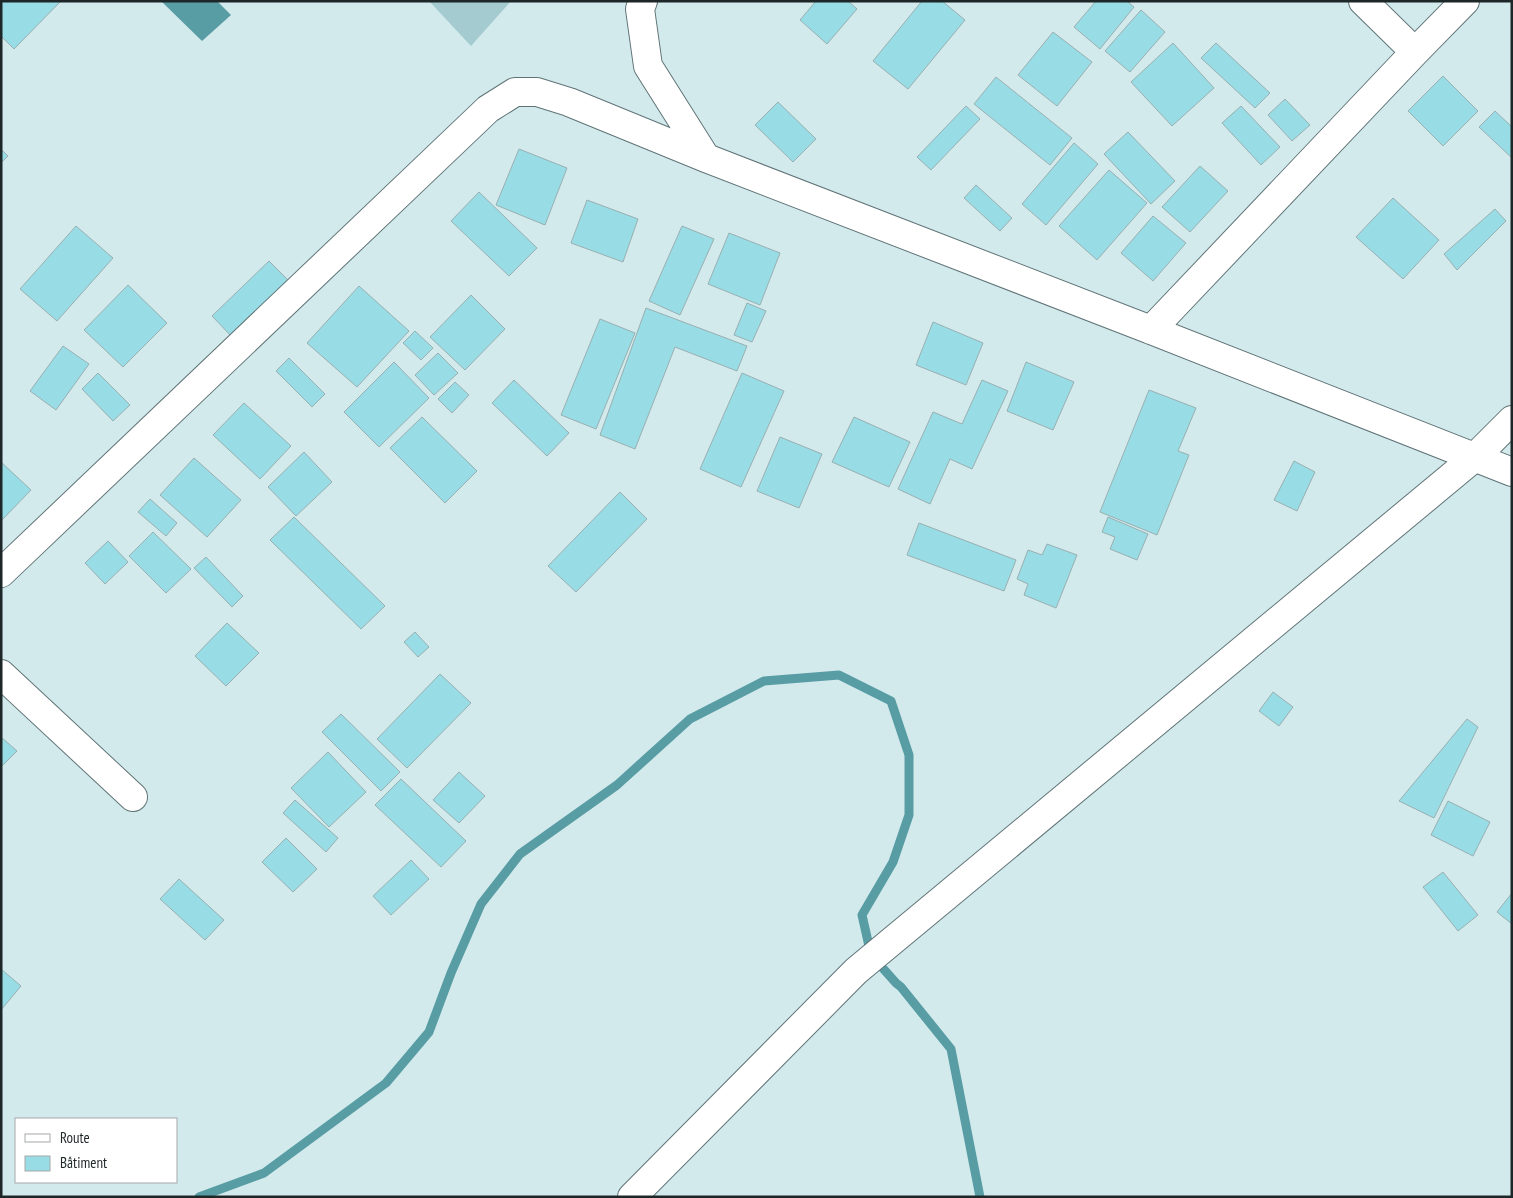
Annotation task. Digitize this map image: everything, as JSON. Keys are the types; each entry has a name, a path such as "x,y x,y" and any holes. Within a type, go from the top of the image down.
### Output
{"street":[{"path":"643,1 640,9 648,66 706,158"},
{"path":"1362,1 1415,52"},
{"path":"1151,330 1465,1"},
{"path":"1,573 488,109 515,92 537,92 569,102 706,158 1512,472"},
{"path":"632,1197 856,971 1475,457 1512,420"},
{"path":"1,674 133,797"}],"shaded area":[{"path":"161,1 217,1 231,15 202,41"},
{"path":"429,1 511,1 471,46"}],"building":[{"path":"1,1 61,1 14,49 1,36"},
{"path":"816,1 848,1 857,9 827,44 800,20"},
{"path":"922,1 942,1 965,20 908,89 873,61"},
{"path":"1096,1 1127,1 1134,7 1100,49 1074,27"},
{"path":"1141,10 1165,32 1130,72 1105,51"},
{"path":"1053,32 1092,62 1057,106 1018,75"},
{"path":"1173,43 1214,88 1172,126 1131,82"},
{"path":"1216,43 1270,93 1255,108 1201,58"},
{"path":"1443,76 1478,111 1443,146 1408,111"},
{"path":"996,77 1072,138 1050,165 974,104"},
{"path":"1285,99 1310,125 1292,141 1268,115"},
{"path":"778,102 816,139 793,162 755,125"},
{"path":"966,106 980,119 931,170 917,157"},
{"path":"1241,106 1280,147 1261,165 1222,123"},
{"path":"1495,111 1512,127 1512,158 1479,127"},
{"path":"1128,132 1175,181 1151,204 1104,154"},
{"path":"1074,143 1098,164 1046,225 1022,204"},
{"path":"1,149 8,156 1,163"},
{"path":"519,149 567,168 545,225 496,205"},
{"path":"1200,166 1228,191 1190,232 1162,207"},
{"path":"1109,170 1147,203 1097,260 1059,226"},
{"path":"976,185 1012,218 1000,231 964,198"},
{"path":"479,192 537,248 509,276 451,221"},
{"path":"1393,198 1439,240 1403,279 1356,237"},
{"path":"587,200 638,219 623,262 571,243"},
{"path":"1495,209 1506,221 1457,270 1444,254"},
{"path":"1153,216 1186,243 1153,281 1121,253"},
{"path":"76,226 113,258 57,321 20,289"},
{"path":"682,226 714,239 680,315 649,301"},
{"path":"729,233 780,253 760,305 708,284"},
{"path":"269,261 290,282 233,338 212,316"},
{"path":"128,285 167,323 123,367 84,330"},
{"path":"359,286 409,331 357,387 307,343"},
{"path":"471,295 505,329 465,370 430,337"},
{"path":"747,303 766,311 752,342 734,335"},
{"path":"646,308 747,346 737,371 675,347 635,449 600,435"},
{"path":"600,319 635,333 596,429 561,415"},
{"path":"933,322 983,343 966,385 916,365"},
{"path":"415,331 433,348 421,360 403,343"},
{"path":"63,346 89,364 56,410 30,391"},
{"path":"438,353 458,373 434,395 415,375"},
{"path":"289,358 325,394 312,407 276,371"},
{"path":"394,362 429,398 379,447 344,412"},
{"path":"1026,362 1074,382 1053,430 1007,411"},
{"path":"98,373 130,405 113,421 82,389"},
{"path":"742,373 784,391 741,487 700,469"},
{"path":"514,380 569,433 547,456 492,403"},
{"path":"982,380 1008,391 972,469 950,459 930,504 898,489 933,412 962,424"},
{"path":"455,382 469,395 452,413 438,399"},
{"path":"1149,390 1196,408 1178,451 1189,455 1157,535 1100,512"},
{"path":"244,403 291,446 260,479 213,435"},
{"path":"422,417 477,471 445,503 390,448"},
{"path":"854,417 910,442 889,487 832,462"},
{"path":"780,437 822,454 799,508 757,491"},
{"path":"304,452 332,482 296,516 268,487"},
{"path":"194,458 241,500 207,537 160,495"},
{"path":"1294,461 1315,472 1297,511 1274,500"},
{"path":"1,462 31,490 1,521"},
{"path":"620,492 647,519 576,592 548,566"},
{"path":"150,499 177,523 166,536 138,512"},
{"path":"294,517 385,606 361,629 270,540"},
{"path":"1108,517 1148,534 1137,560 1110,549 1115,537 1102,532"},
{"path":"919,523 1016,560 1004,591 907,555"},
{"path":"153,532 191,569 166,593 129,556"},
{"path":"108,541 128,562 105,584 85,563"},
{"path":"1047,544 1077,555 1056,608 1024,595 1028,584 1017,579 1028,550 1042,555"},
{"path":"206,557 243,596 232,607 194,568"},
{"path":"227,623 259,653 226,686 195,656"},
{"path":"415,632 429,647 418,657 404,642"},
{"path":"440,674 471,703 407,768 377,739"},
{"path":"1273,692 1293,707 1279,726 1259,711"},
{"path":"341,714 400,772 381,791 322,732"},
{"path":"1467,719 1478,727 1434,818 1399,801"},
{"path":"1,737 17,751 1,767"},
{"path":"328,752 366,792 329,827 291,788"},
{"path":"459,772 485,796 459,823 433,800"},
{"path":"401,779 466,841 441,867 375,805"},
{"path":"295,800 338,838 326,852 283,813"},
{"path":"1448,801 1490,822 1473,856 1431,835"},
{"path":"286,838 317,869 293,892 262,862"},
{"path":"411,860 429,879 391,915 373,896"},
{"path":"1443,872 1478,915 1458,931 1423,887"},
{"path":"179,879 224,920 205,940 160,899"},
{"path":"1512,893 1512,924 1497,912"},
{"path":"1,969 21,986 1,1010"}],"waterway":[{"path":"199,1197 264,1173 386,1083 429,1032 451,973 481,904 520,854 617,785 690,719 764,681 839,675 891,701 909,755 909,815 893,862 862,915 871,955 901,987 951,1049 980,1197"}]}
